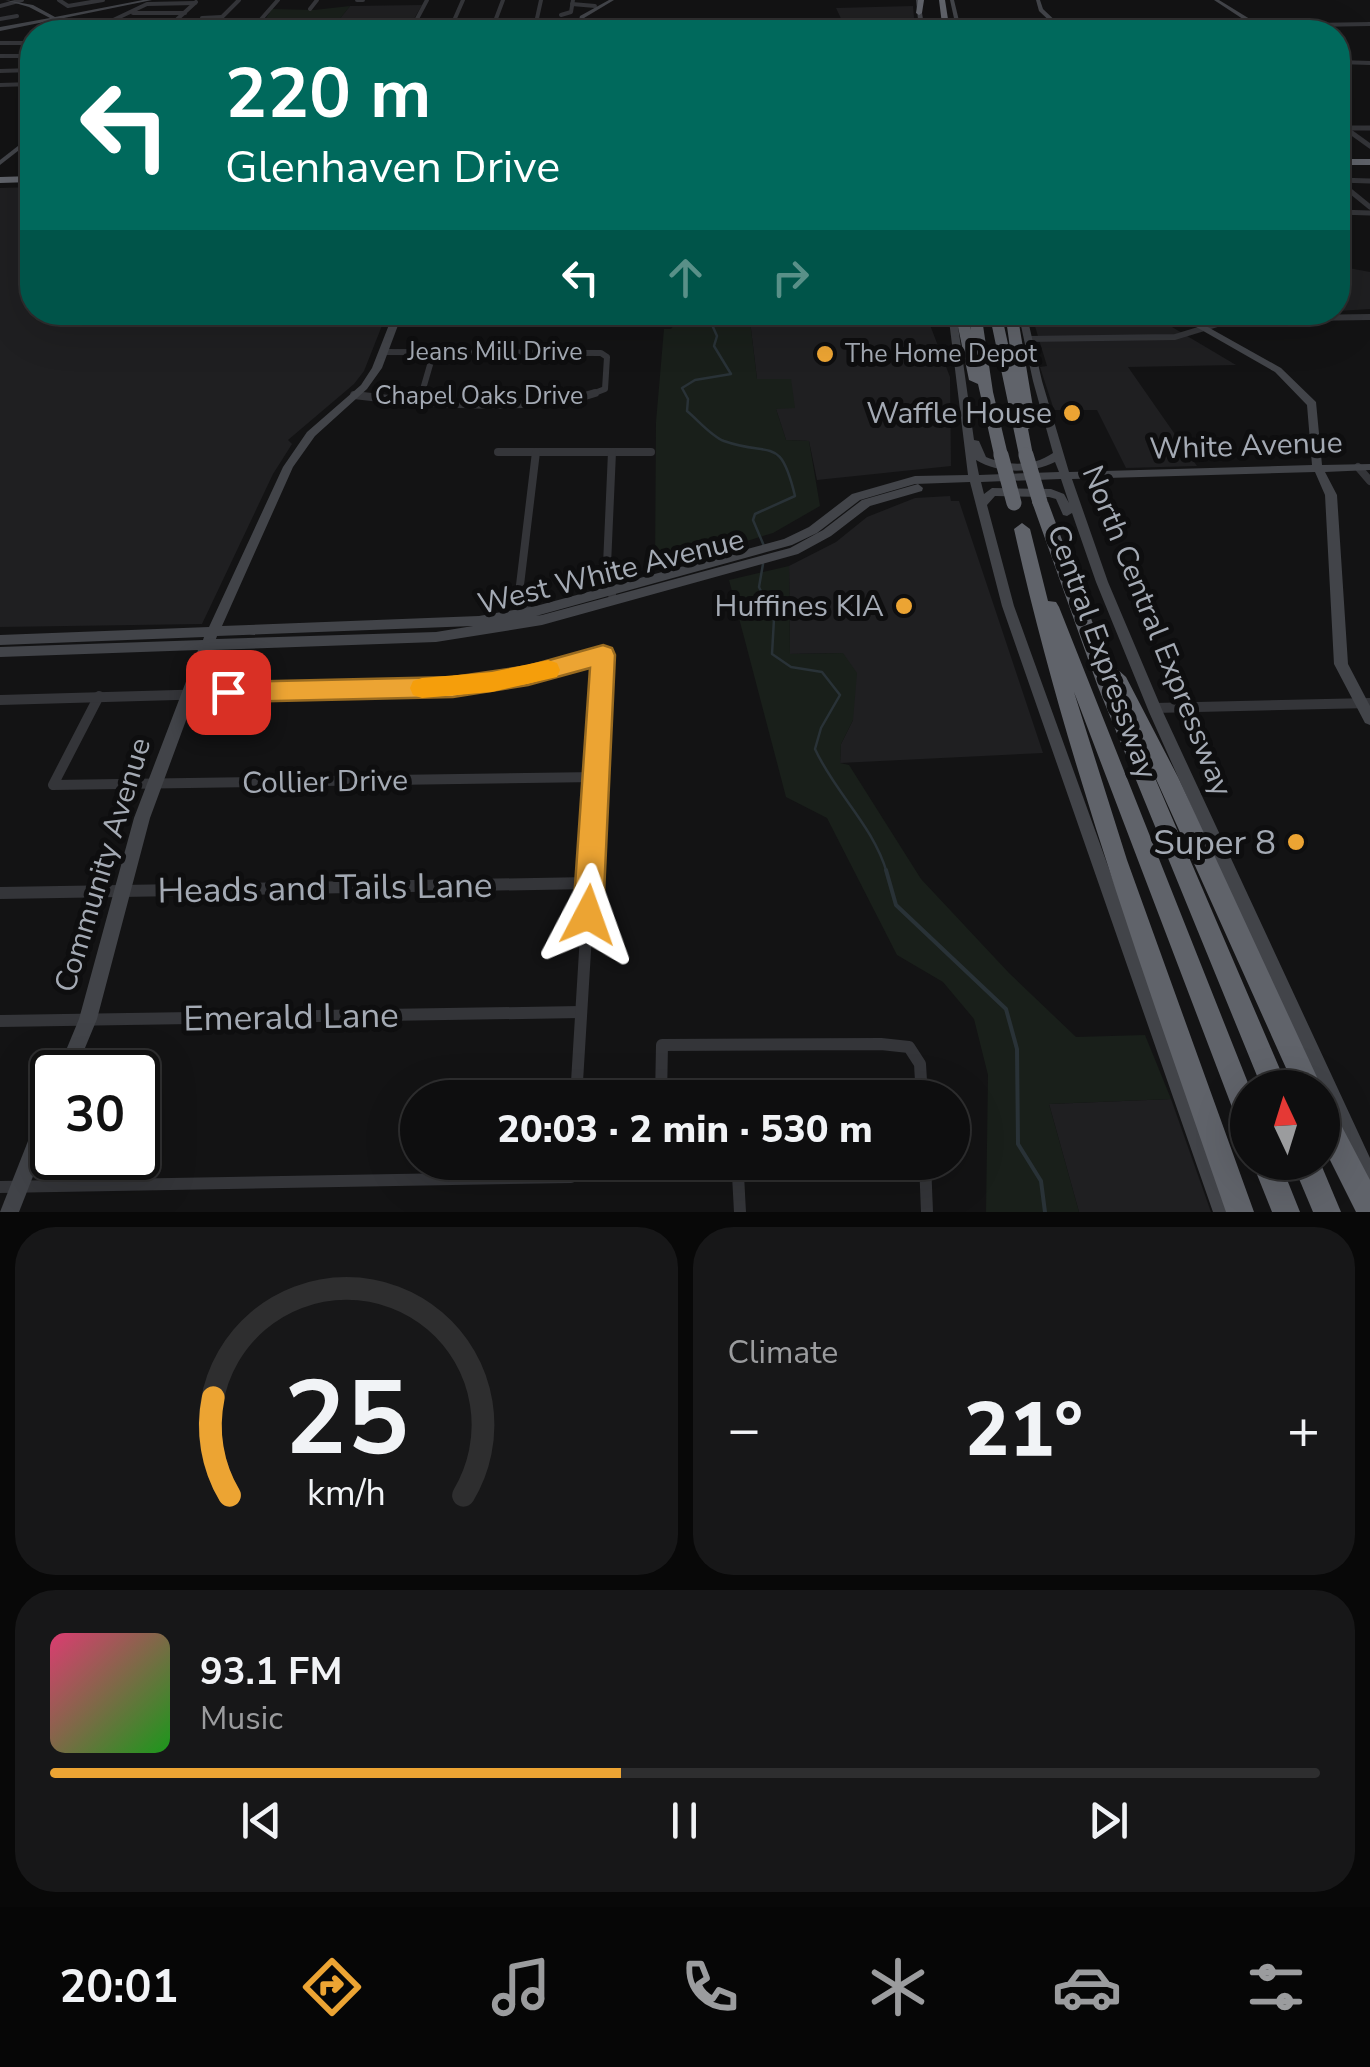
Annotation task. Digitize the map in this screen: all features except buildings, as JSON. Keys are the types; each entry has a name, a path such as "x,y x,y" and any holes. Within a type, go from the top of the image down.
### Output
{"highway":[{"path":"919,0 919,13"},
{"path":"964,325 976,382 986,392"},
{"name":"Central Expressway","path":"978,325 986,392 1022,529 1084,701 1230,1070"},
{"name":"Central Expressway","path":"998,325 1026,455 1097,663 1267,1070"},
{"path":"1012,325 1029,427 1022,438"},
{"path":"1022,529 1048,640 1116,860 1240,1212"},
{"path":"1097,663 1119,682 1171,784 1301,1070"},
{"path":"1340,1150 1370,1209"},
{"path":"1273,1180 1286,1212"},
{"path":"1314,1180 1327,1212"}],"street":[{"path":"60,0 68,6 102,0"},
{"path":"42,20 139,0"},
{"path":"219,20 239,0"},
{"path":"260,20 278,0"},
{"path":"310,10 317,0"},
{"path":"581,20 595,6 612,0"},
{"path":"1214,0 1246,20"},
{"path":"9,2 47,19 149,2 197,1"},
{"path":"177,20 197,1"},
{"path":"115,20 149,2"},
{"path":"560,15 571,12 572,2 595,6"},
{"path":"130,14 185,13"},
{"path":"919,13 920,20"},
{"path":"0,19 17,16"},
{"path":"202,18 222,17"},
{"path":"0,162 20,146"},
{"path":"1350,191 1370,210"},
{"name":"Community Avenue","path":"75,1050 88,1020 154,784 210,639 288,468 311,434 364,387 394,325"},
{"path":"953,325 975,481 1008,606 1223,1212"},
{"name":"North Central Expressway","path":"1024,325 1056,456 1106,595 1370,1180"},
{"path":"1188,325 1284,376 1312,404 1317,468 1331,495 1341,664 1366,703 1370,719"},
{"path":"1191,325 1198,330"},
{"path":"1027,339 1176,337 1217,325"},
{"name":"Jeans Mill Drive","path":"383,352 553,350 606,354 604,393"},
{"path":"419,402 434,351"},
{"name":"Chapel Oaks Drive","path":"354,395 387,402 419,402 548,400 604,393"},
{"path":"962,409 971,418 978,455 986,463 1040,465 1056,456"},
{"path":"498,452 651,452"},
{"path":"527,613 520,585 536,452"},
{"path":"611,595 606,565 612,452"},
{"path":"1364,467 1370,482"},
{"name":"White Avenue","path":"1063,477 1364,467"},
{"name":"West White Avenue","path":"0,640 450,635 505,628 818,539 872,495 963,486 975,481 1063,477"},
{"path":"980,504 992,492 1052,493 1060,497 1084,559 1106,595"},
{"name":"West White Avenue","path":"0,652 462,622 611,595"},
{"path":"0,700 453,687 528,676 603,655 577,1080"},
{"path":"53,785 100,696"},
{"path":"1154,708 1366,703"},
{"name":"Collier Drive","path":"53,785 597,777"},
{"name":"Heads and Tails Lane","path":"0,893 590,883"},
{"name":"Emerald Lane","path":"0,1021 581,1012"},
{"path":"661,1080 662,1045 894,1044 910,1048 920,1064 921,1080"},
{"path":"9,1212 10,1187 30,1148"},
{"path":"10,1187 400,1175"},
{"path":"738,1180 740,1212"},
{"path":"926,1180 927,1212"}],"shaded area":[{"path":"422,5 413,20 339,20 350,6"},
{"path":"350,6 339,20 265,20 272,9"},
{"path":"913,6 914,20 842,20 836,8"},
{"path":"20,187 20,325 382,325 364,371 354,384 288,440 292,444 273,474 202,624 0,627 0,188"},
{"path":"1350,268 1370,272 1370,309 1350,310"},
{"path":"674,325 750,325 757,379 791,379 795,408 776,409 786,440 809,441 820,506 773,533 655,569 656,422 664,329"},
{"path":"750,325 930,325 950,377 951,466 817,480 809,441 786,440 776,409 757,379"},
{"path":"1035,325 1170,325 1236,365 1128,367 1197,466 1126,468 1097,410 1054,410 1040,367 1047,366"},
{"path":"950,496 951,501 959,501 1043,753 840,763 841,744 853,720 842,653 790,654 789,566 836,542 867,517 915,498"},
{"path":"789,566 790,654 843,653 857,673 853,720 841,744 840,763 849,765 921,879 1009,973 1076,1037 1145,1035 1171,1099 1049,1104 1079,1212 986,1212 988,1075 974,1019 943,982 897,955 827,818 786,797 729,580"},
{"path":"1171,1099 1211,1212 1079,1212 1049,1104"}],"waterway":[{"path":"714,325 717,336 714,346 731,374 695,380 682,388 688,399 687,411 724,441 772,452 784,464 795,496 755,514 753,520 764,546"},
{"path":"763,564 759,587 774,619 772,654 791,667 822,672 840,695 821,728 815,749 873,840 886,871"},
{"path":"886,871 896,905 1006,1009 1017,1049 1018,1144 1041,1181 1045,1212"}],"slow traffic":[{"path":"422,688 492,682 548,670"}],"place":[{"name":"The Home Depot","path":"825,354"},
{"name":"Waffle House","path":"1072,413"},
{"name":"Huffines KIA","path":"904,606"},
{"name":"Super 8","path":"1296,842"}],"route":[{"path":"228,692 453,687 528,676 603,655 588,915"}]}
